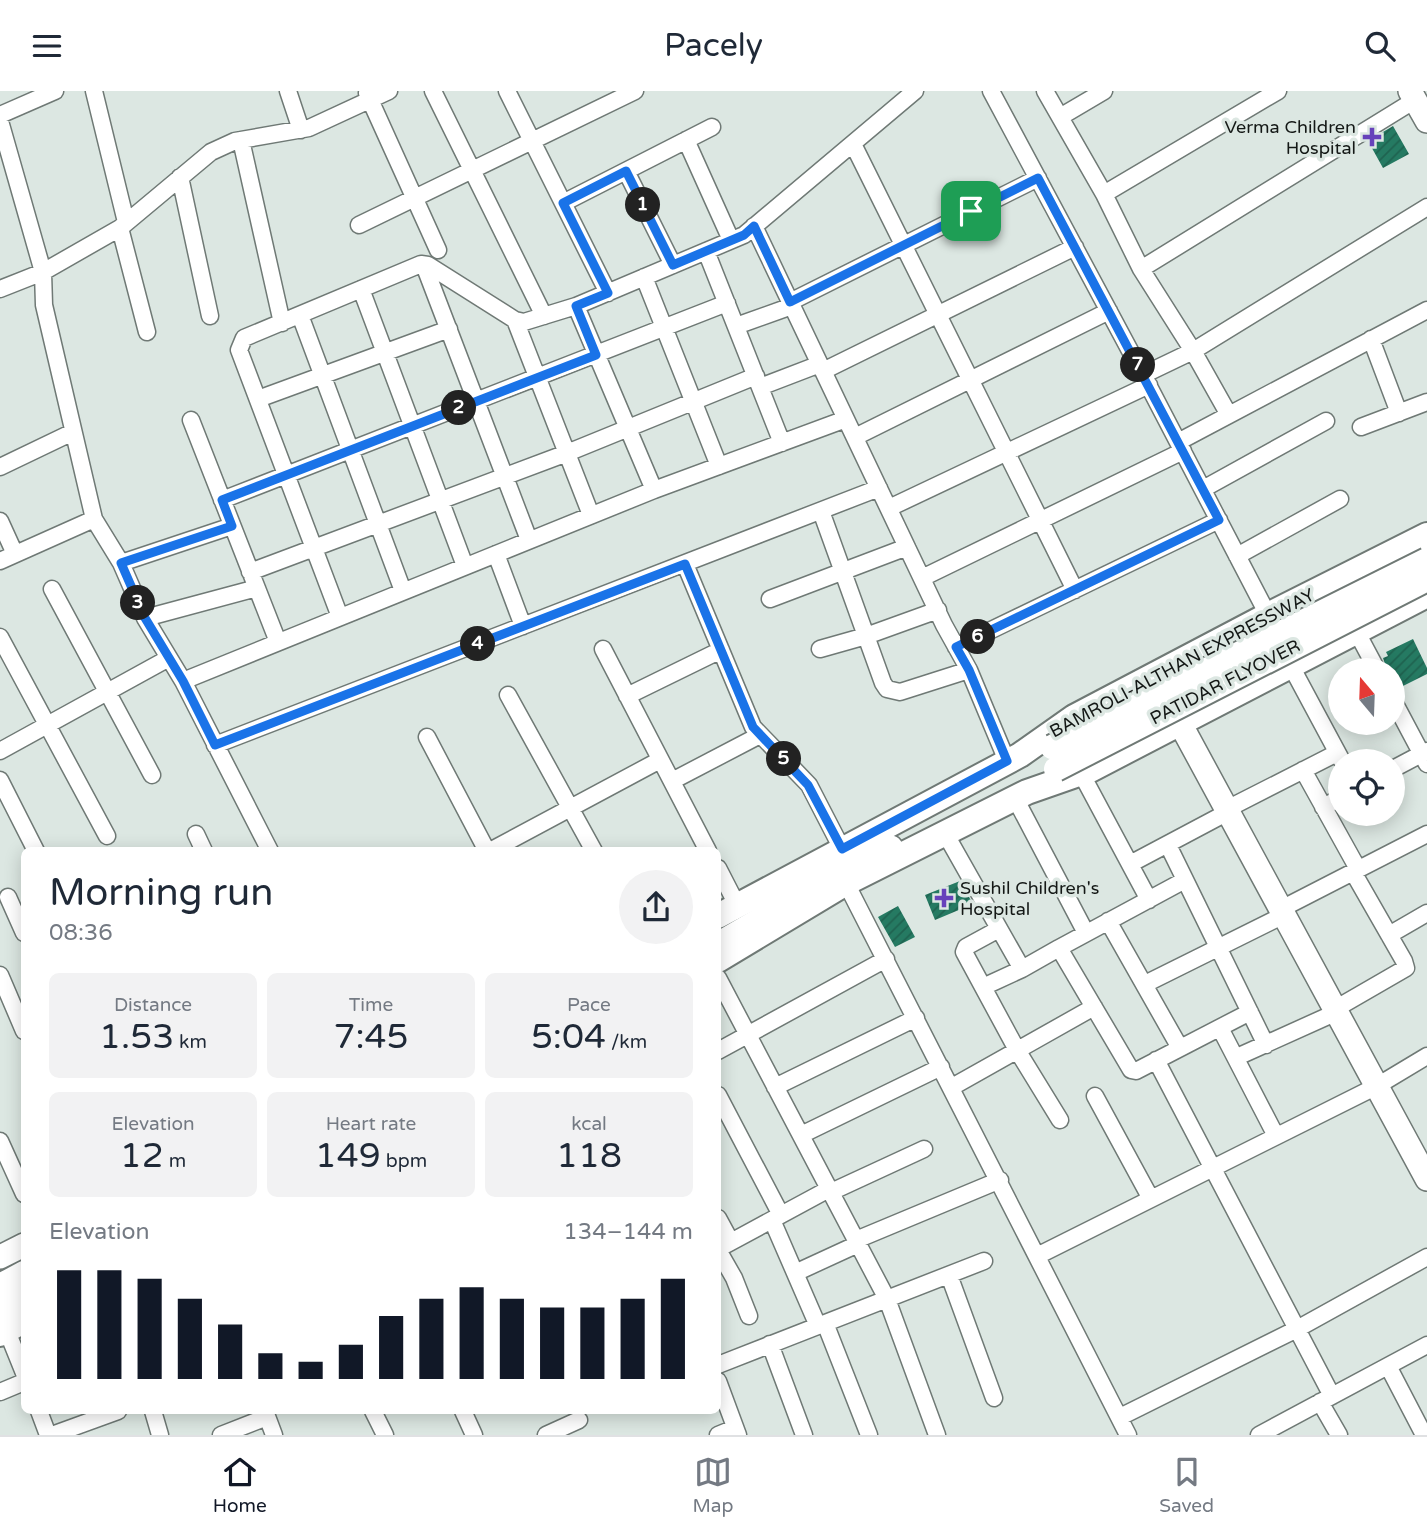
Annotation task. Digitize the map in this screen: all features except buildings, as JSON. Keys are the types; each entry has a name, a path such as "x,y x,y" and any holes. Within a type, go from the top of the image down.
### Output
{"main road":[{"name":"BAMROLI-ALTHAN EXPRESSWAY","path":"727,911 1014,758 1074,717 1427,535"},
{"name":"PATIDAR FLYOVER","path":"1021,795 1054,758 1427,559"},
{"name":"PATIDAR FLYOVER","path":"1014,758 1054,758 1427,579"},
{"path":"721,958 846,883 1021,795 1081,773 1181,725 1427,595"},
{"path":"0,1286 21,1275"}],"street":[{"path":"0,115 55,91"},
{"path":"94,91 146,332"},
{"path":"288,91 301,130"},
{"path":"0,289 43,272 123,225 224,144 301,130 367,96 389,91"},
{"path":"433,91 544,316"},
{"path":"507,91 608,293"},
{"path":"359,225 635,91"},
{"path":"340,617 239,350 244,338 424,265 515,320 524,322 576,306 744,235 915,91"},
{"path":"991,91 1268,615"},
{"path":"1045,91 1104,194 1141,269 1193,351 1229,415"},
{"path":"1060,117 1104,91"},
{"path":"1104,194 1278,91"},
{"path":"367,96 438,250"},
{"path":"1141,269 1413,96 1427,121"},
{"path":"0,121 5,153 43,272 44,305 94,519 121,563 145,618 183,681 268,847"},
{"path":"563,203 712,127"},
{"path":"241,140 282,323"},
{"path":"686,140 731,240"},
{"path":"853,144 940,314 1075,590"},
{"path":"626,171 673,265"},
{"path":"180,177 210,316"},
{"path":"736,326 791,304 1038,178"},
{"path":"888,507 1006,452 1146,380 1427,207"},
{"path":"754,226 922,578 1014,758"},
{"path":"145,618 254,580 314,548 567,453 627,426 694,401 758,382 822,368 940,314 1075,247"},
{"path":"706,251 782,443"},
{"path":"424,265 529,540"},
{"path":"644,277 719,466"},
{"path":"361,289 465,566"},
{"path":"222,500 727,303"},
{"path":"576,306 654,489"},
{"path":"922,578 1040,521 1181,446 1229,415 1427,310"},
{"path":"855,437 1109,311"},
{"path":"300,315 403,591"},
{"path":"515,320 591,515"},
{"path":"258,399 449,329"},
{"path":"1371,339 1399,412"},
{"path":"1360,426 1427,402"},
{"path":"183,681 654,489 846,419"},
{"path":"191,420 278,642"},
{"path":"1203,489 1326,421"},
{"path":"0,467 73,432"},
{"path":"215,745 879,488"},
{"path":"1237,556 1340,499"},
{"path":"821,511 887,689 900,692 969,670"},
{"path":"0,561 94,519"},
{"path":"956,647 1219,520"},
{"path":"0,521 15,554"},
{"path":"121,563 232,526"},
{"path":"770,599 907,547"},
{"path":"496,554 523,626"},
{"path":"685,564 748,717 760,735 814,793 842,849"},
{"path":"1332,582 1370,658"},
{"path":"52,589 152,775"},
{"path":"820,649 938,610"},
{"path":"0,637 107,837"},
{"path":"603,649 706,847"},
{"path":"627,697 721,650"},
{"path":"0,751 169,658"},
{"path":"1291,666 1335,749"},
{"path":"508,695 592,847"},
{"path":"1405,721 1425,756 1405,764"},
{"path":"1181,725 1427,1179"},
{"path":"671,781 760,735"},
{"path":"427,737 487,847"},
{"path":"497,847 660,759"},
{"path":"1130,864 1303,770 1328,761"},
{"path":"1237,1057 1336,1011 1404,971 1406,965 1303,770"},
{"path":"1081,773 1149,899"},
{"path":"0,780 34,847"},
{"path":"1021,795 1086,933"},
{"path":"721,927 918,819 939,797"},
{"path":"1324,807 1328,804"},
{"path":"721,942 845,869 919,834 951,830 999,929 1022,969"},
{"path":"196,834 202,847"},
{"path":"1145,984 1427,834"},
{"path":"1168,845 1266,1045"},
{"path":"983,987 1022,969 1185,880"},
{"path":"721,882 727,911"},
{"path":"846,883 1129,1435"},
{"path":"8,897 21,926"},
{"path":"1389,935 1426,917"},
{"path":"1108,921 1180,1048"},
{"path":"999,929 966,947 964,952 1017,1050 1060,1120"},
{"path":"1059,948 1131,1070 1136,1071 1250,1012"},
{"path":"721,1049 886,959"},
{"path":"0,975 20,1010"},
{"path":"721,984 887,1299 937,1435"},
{"path":"952,1087 1094,1007"},
{"path":"775,1087 916,1018"},
{"path":"1220,1028 1276,1136"},
{"path":"1039,1255 1377,1086 1427,1056"},
{"path":"1156,1060 1297,1329 1339,1435"},
{"path":"801,1135 941,1067"},
{"path":"1095,1096 1151,1199"},
{"path":"721,1101 777,1217 795,1273 821,1324 869,1435"},
{"path":"0,1141 21,1187"},
{"path":"750,1316 722,1247 830,1191 924,1149"},
{"path":"795,1273 857,1242 1000,1180"},
{"path":"0,1257 21,1246"},
{"path":"1120,1417 1297,1329 1427,1257"},
{"path":"721,1364 984,1261"},
{"path":"949,1275 994,1398"},
{"path":"21,1303 8,1324 21,1364"},
{"path":"770,1344 804,1435"},
{"path":"1259,1435 1427,1345"},
{"path":"1388,1366 1424,1435"},
{"path":"0,1392 21,1383"},
{"path":"718,1435 736,1432 721,1390"},
{"path":"40,1414 50,1435 110,1414"},
{"path":"154,1414 160,1435"},
{"path":"221,1435 266,1414 274,1435"},
{"path":"374,1414 385,1435"},
{"path":"464,1414 474,1435"},
{"path":"546,1435 580,1422"}],"place":[{"name":"Verma Children Hospital","path":"1372,137"},
{"name":"Sushil Children's Hospital","path":"944,898"}],"route":[{"path":"626,171 673,265 744,235 754,226 790,302 971,211 1038,178 1219,520 956,647 969,670 1007,761 842,849 814,793 753,727 685,564 215,745 183,681 145,618 121,563 232,526 222,500 596,355 576,306 608,293 563,203 626,171"}]}
